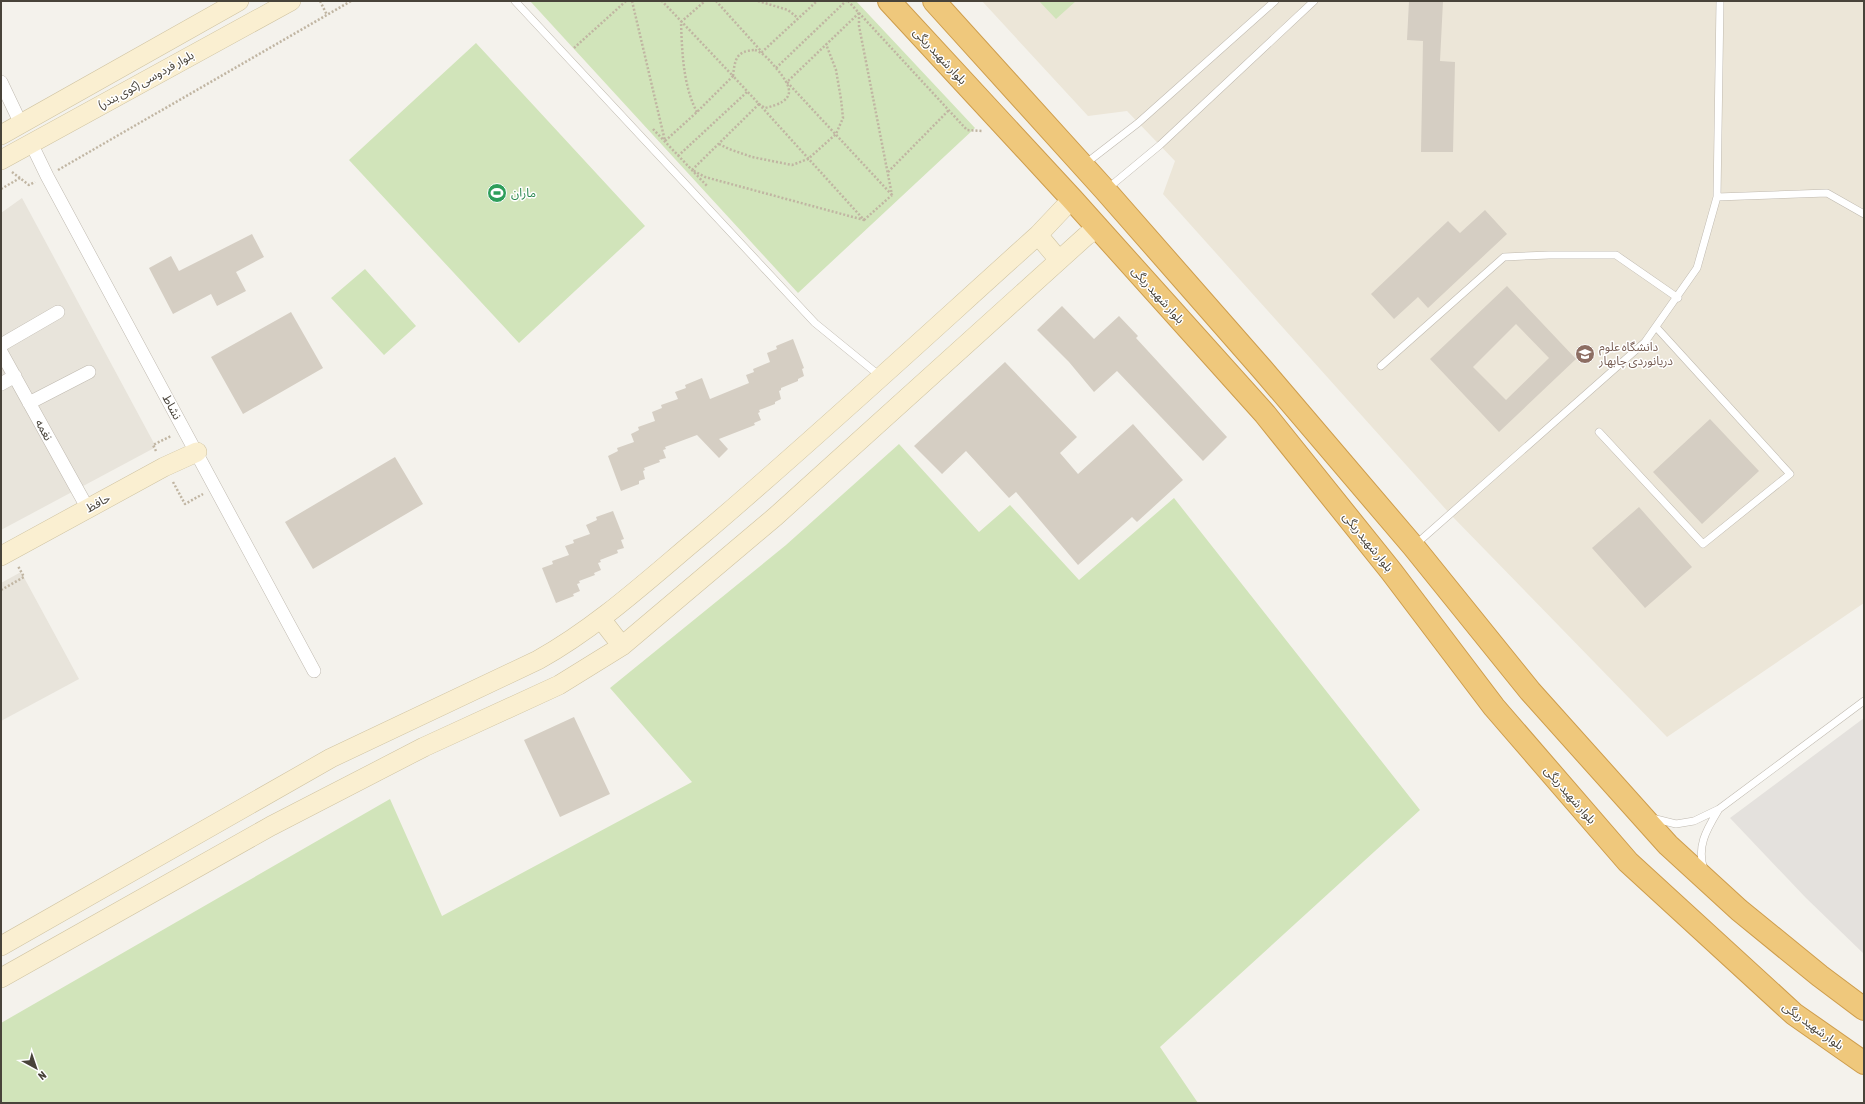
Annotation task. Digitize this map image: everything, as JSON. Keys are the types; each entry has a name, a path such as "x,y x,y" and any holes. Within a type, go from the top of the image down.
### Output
{"highway":[{"name":"بلوار شهید ریگی","path":"889,1 1072,199 1265,414 1391,571 1494,707 1628,862 1794,1014 1864,1062"},
{"path":"934,1 1105,190 1262,369 1413,546 1530,691 1668,845 1740,910 1820,976 1864,1009"}],"street":[{"name":"بلوار فردوسی (کوی بندر)","path":"1,135 239,1"},
{"name":"بلوار فردوسی (کوی بندر)","path":"6,165 31,143 291,1"},
{"path":"1,82 31,143"},
{"name":"نشاط","path":"31,143 47,176 314,670"},
{"path":"1,946 330,758 538,660 566,644 601,618 774,474 880,376 1038,235 1072,199"},
{"path":"1,978 278,822 424,747 559,685 622,646 776,516 1060,260 1098,228"},
{"path":"1038,235 1060,260"},
{"path":"1,345 58,312"},
{"name":"نغمه","path":"1,352 88,509"},
{"path":"29,403 89,372"},
{"path":"1,384 15,376"},
{"name":"حافظ","path":"5,554 164,467 197,452"},
{"path":"601,618 622,646"},
{"path":"94,893 105,920"}],"lane":[{"path":"515,1 815,323 880,376"},
{"path":"1083,166 1138,123 1275,1"},
{"path":"1105,190 1160,145 1314,1"},
{"path":"1413,546 1645,342 1678,298 1697,268 1717,197 1720,1"},
{"path":"1717,197 1827,194 1864,214"},
{"path":"1381,366 1504,258 1549,255 1616,255 1678,298"},
{"path":"1599,432 1703,544 1790,474 1656,327"},
{"path":"1642,816 1676,824 1694,820 1719,809 1864,701"},
{"path":"1707,880 1702,866 1701,851 1705,831 1719,809"}],"path":[{"path":"320,1 327,15"},
{"path":"6,165 29,185 350,1"},
{"path":"566,55 626,1"},
{"path":"632,1 665,142"},
{"path":"662,1 759,104 864,220"},
{"path":"681,22 705,1"},
{"path":"716,1 787,82 892,195"},
{"path":"758,1 788,10 798,18"},
{"path":"762,52 817,1"},
{"path":"776,68 847,1 967,130 1011,133"},
{"path":"787,82 859,13"},
{"path":"859,13 858,26 892,195"},
{"path":"681,22 682,47 691,100 697,112"},
{"path":"719,144 752,157 792,165 808,159 836,134 843,118 841,99 836,70 826,44"},
{"path":"665,142 733,76 734,64 738,56 745,50 762,52"},
{"path":"759,104 765,108 778,105 786,99 790,90 787,82"},
{"path":"678,156 747,92"},
{"path":"692,170 759,104"},
{"path":"888,172 949,110"},
{"path":"653,129 708,187"},
{"path":"692,170 705,177 864,220"},
{"path":"1,189 20,178"},
{"path":"864,220 892,195"},
{"path":"1,590 24,577 5,554"}],"shaded area":[{"name":"دانشگاه علوم دریانوردی چابهار","path":"982,1 1864,1 1864,603 1667,737 1450,514 1163,194 1175,161 1127,111 1088,116"},
{"path":"22,198 156,447 1,530 1,213"},
{"path":"21,572 79,679 1,721 1,583"},
{"path":"1864,718 1864,954 1806,898 1730,818"}],"green space":[{"path":"530,1 856,1 975,128 798,293"},
{"path":"1039,1 1076,1 1056,19"},
{"name":"ماران","path":"476,43 645,226 519,343 349,160"},
{"path":"365,269 416,326 384,355 331,298"},
{"path":"899,444 979,532 1010,505 1079,580 1174,498 1420,810 1160,1047 1198,1103 1,1103 1,1023 390,799 442,916 692,782 610,688 786,545"}],"building":[{"path":"1409,1 1443,1 1440,61 1455,62 1453,152 1421,152 1423,41 1407,40"},
{"path":"1485,210 1507,234 1428,308 1418,297 1394,319 1371,294 1448,221 1460,233"},
{"path":"252,234 264,257 236,272 246,291 217,306 211,294 173,314 149,268 171,256 179,271"},
{"path":"1507,286 1576,359 1499,432 1430,359","holes":["1516,324 1549,358 1506,400 1473,367"]},
{"path":"1062,306 1094,339 1119,316 1138,336 1136,338 1227,437 1203,461 1117,371 1094,392 1069,362 1037,330"},
{"path":"291,312 323,368 243,414 211,357"},
{"path":"793,339 804,368 802,369 804,376 798,379 798,381 781,388 779,391 781,399 775,402 775,404 759,410 760,412 758,413 761,420 754,423 755,425 719,439 728,449 719,458 697,435 665,447 666,449 663,450 666,458 644,468 645,470 643,471 645,479 639,481 639,484 621,491 608,456 618,451 617,448 634,442 631,434 639,430 638,427 655,421 652,412 662,408 661,405 678,399 675,392 686,388 685,385 702,378 710,399 749,383 746,375 754,372 753,369 770,362 767,353 777,349 776,346"},
{"path":"1005,362 1077,437 1060,453 1078,474 1133,424 1183,480 1137,522 1132,517 1078,565 1016,492 1009,498 966,451 942,474 914,446"},
{"path":"1710,419 1759,471 1702,524 1653,472"},
{"path":"395,457 423,504 313,569 285,522"},
{"path":"1639,507 1692,567 1645,608 1592,548"},
{"path":"613,511 624,539 621,540 624,548 617,550 618,553 600,560 601,562 598,563 601,570 594,573 595,575 579,581 580,583 577,584 580,591 573,594 574,596 556,603 542,568 553,564 552,561 569,555 565,546 574,543 573,540 590,534 586,525 597,520 596,517"},
{"path":"574,717 610,794 560,817 524,740"}],"place":[{"name":"ماران","path":"497,193"},
{"name":"دانشگاه علوم دریانوردی چابهار","path":"1585,354"}]}
